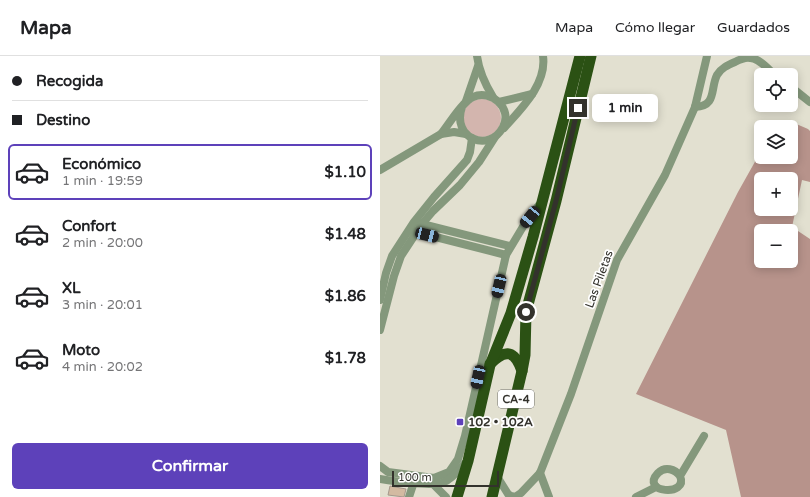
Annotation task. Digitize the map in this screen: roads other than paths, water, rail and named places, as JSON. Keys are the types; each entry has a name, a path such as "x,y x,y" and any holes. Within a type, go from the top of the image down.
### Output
{"highway":[{"name":"CA-4","path":"457,497 468,461 490,365 511,313 544,200 580,56"},
{"name":"CA-4","path":"492,497 498,478 525,355 526,312 556,201 591,56"},
{"path":"490,365 497,357 504,354 510,354 515,356 522,371"},
{"path":"478,377 482,398"}],"street":[{"path":"418,223 460,185 479,162 504,125 504,109 483,81 478,66 477,56"},
{"path":"380,170 442,134 454,132 480,141 488,140 498,134 522,109 532,94 543,71 543,56"},
{"name":"Las Piletas","path":"498,478 511,496 517,496 524,493 540,473 571,394 617,260 665,175 695,107 707,56"},
{"path":"695,107 706,105 710,101 718,74 726,66 742,59 750,58 756,60 766,68"},
{"path":"380,330 394,276 401,256 413,231 434,197 467,160 470,152 469,136 462,128 460,114 478,66"},
{"path":"798,93 810,102"},
{"path":"442,134 464,104 472,97 486,95 496,100 532,94"},
{"path":"385,477 434,478 449,472 458,459 465,436 506,255 510,246 524,225 544,200"},
{"path":"418,223 510,246"},
{"path":"413,231 506,255"},
{"path":"380,300 386,273 392,256 413,231"},
{"path":"680,476 704,436"},
{"path":"385,477 434,485 444,482 452,477 468,461"},
{"path":"380,466 385,477"},
{"path":"664,469 671,469 680,476 681,484 676,495 664,496 656,487 654,480 658,473 664,469"},
{"path":"540,473 549,497"},
{"path":"409,497 414,482"},
{"path":"434,485 446,497"},
{"path":"636,497 656,487"}],"place":[{"name":"102 • 102A","path":"460,422"}]}
